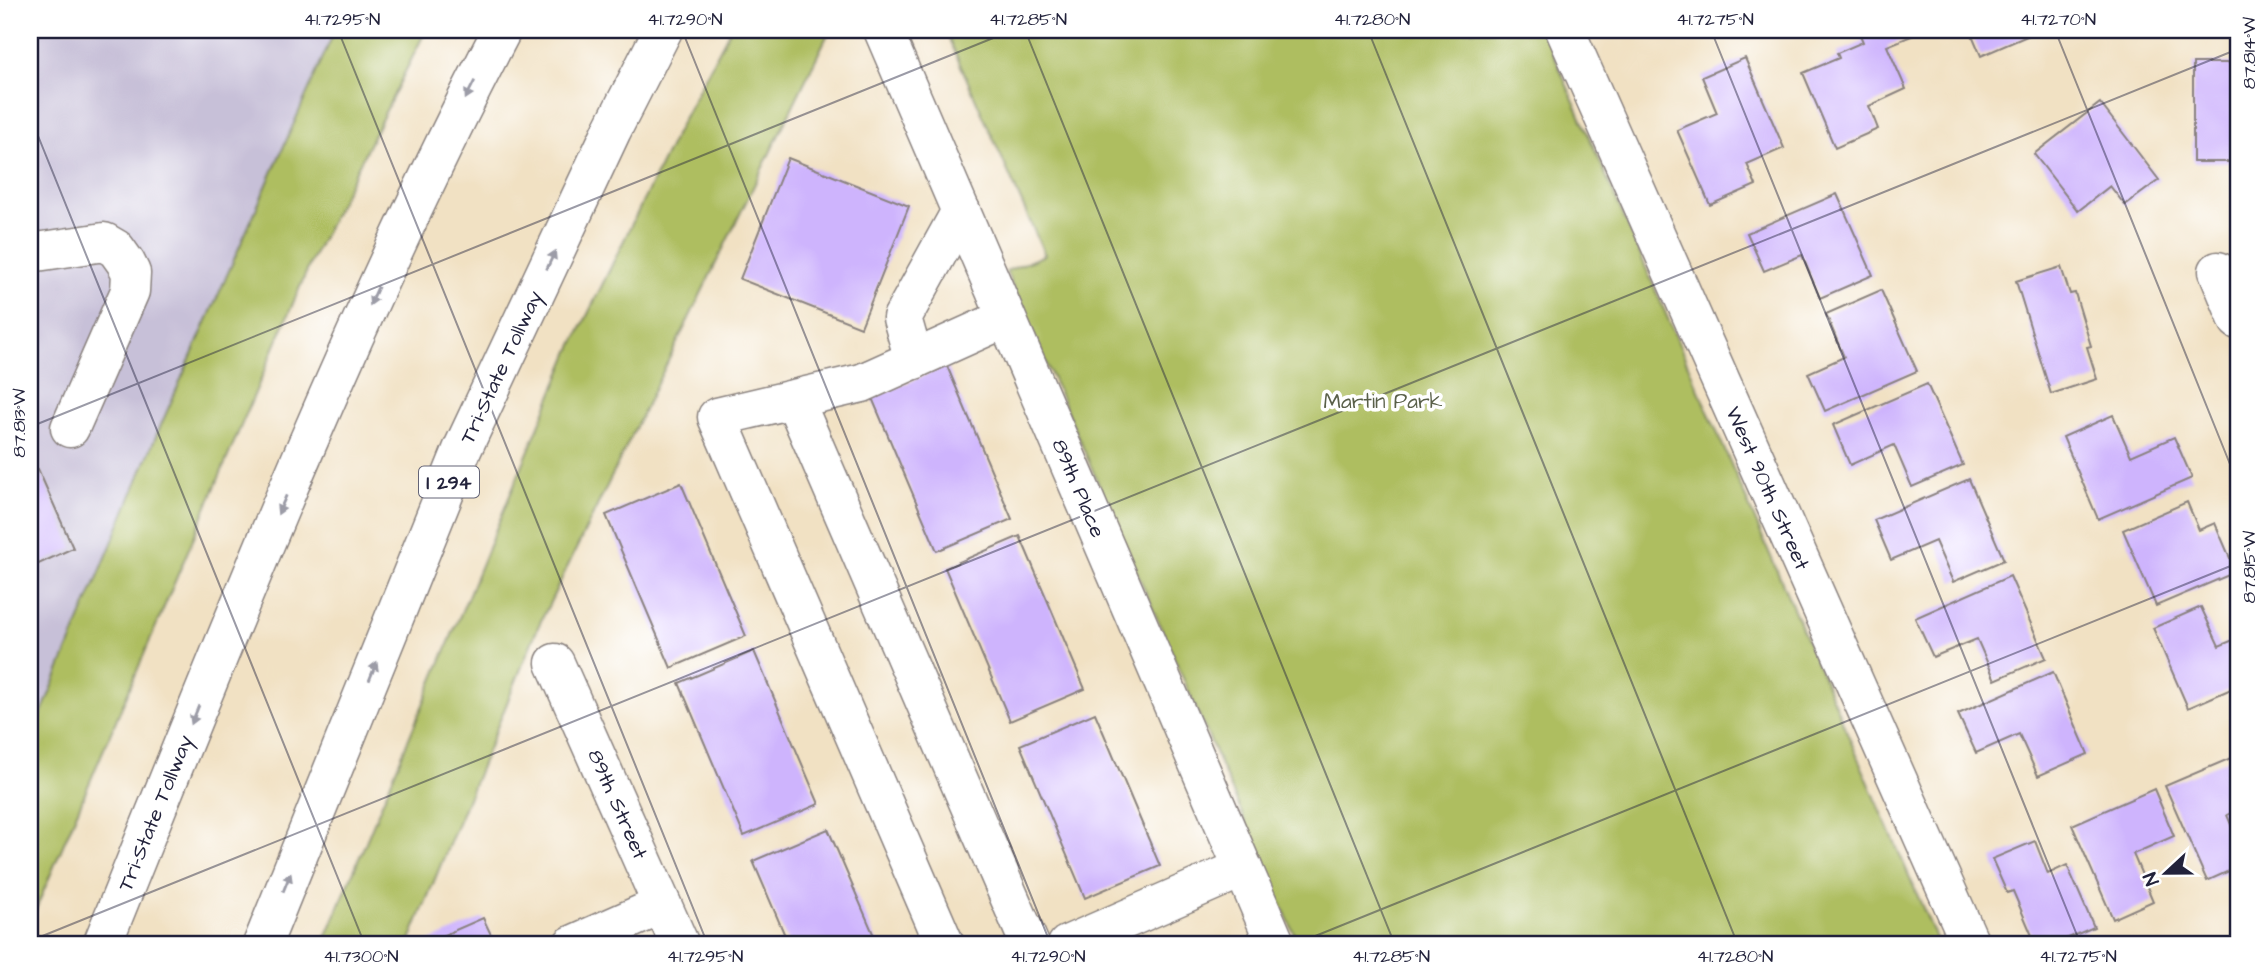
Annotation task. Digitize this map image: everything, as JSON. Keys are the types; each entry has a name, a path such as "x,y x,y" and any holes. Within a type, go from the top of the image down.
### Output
{"main road":[{"name":"Tri-State Tollway","path":"102,945 257,563 441,147 502,30"},
{"name":"Tri-State Tollway","path":"262,945 462,450 612,130 663,30"},
{"name":"89th Place","path":"883,30 1276,945"},
{"name":"West 90th Street","path":"1565,30 1971,945"},
{"path":"914,360 902,318 961,211"},
{"path":"30,253 104,242 116,248 131,273 130,291 70,428"},
{"path":"2218,271 2238,320"},
{"path":"945,945 717,417 862,383 1006,318"},
{"path":"794,399 1030,945"},
{"name":"89th Street","path":"555,663 680,945"},
{"path":"1067,945 1243,868"},
{"path":"572,945 662,905"}],"shaded area":[{"path":"30,30 335,30 157,434 30,741"}],"green space":[{"path":"335,30 426,30 311,261 30,923 30,741 157,434"},
{"path":"730,30 830,30 538,627 408,945 323,945 570,351 682,121"},
{"name":"Martin Park","path":"945,30 1543,30 1939,945 1299,945 1006,271 1045,255"}],"building":[{"path":"1858,30 1912,30 1914,35 1887,46 1906,89 1869,106 1878,129 1835,148 1803,73 1839,58 1837,53 1863,42"},
{"path":"1970,30 2041,30 1981,56"},
{"path":"1745,58 1784,148 1747,164 1756,185 1710,205 1677,130 1717,113 1702,77"},
{"path":"2193,63 2238,63 2238,162 2193,162"},
{"path":"2100,103 2159,180 2125,205 2110,186 2078,211 2034,154"},
{"path":"788,158 909,206 861,327 740,279"},
{"path":"1837,194 1873,275 1820,298 1802,255 1764,271 1747,233"},
{"path":"2061,267 2070,294 2075,293 2091,346 2087,347 2097,379 2051,394 2016,281"},
{"path":"1881,290 1917,371 1825,411 1808,373 1844,357 1826,314"},
{"path":"947,366 1012,519 937,551 872,398"},
{"path":"1927,384 1963,465 1912,487 1894,445 1850,465 1833,425"},
{"path":"2113,415 2131,456 2174,437 2192,478 2098,519 2063,437"},
{"path":"38,469 73,548 30,568 30,473"},
{"path":"1969,479 2004,560 1953,582 1935,541 1891,560 1874,520"},
{"path":"681,483 746,636 671,668 606,515"},
{"path":"2187,502 2199,530 2215,523 2236,572 2156,606 2123,530"},
{"path":"1020,536 1085,689 1010,721 945,568"},
{"path":"2010,576 2046,658 1995,680 1977,639 1933,657 1915,618"},
{"path":"2201,607 2219,646 2238,638 2238,686 2188,708 2153,628"},
{"path":"754,651 819,804 744,836 679,683"},
{"path":"2053,672 2088,754 2038,776 2019,734 1976,753 1958,714"},
{"path":"1095,713 1160,866 1085,898 1020,745"},
{"path":"2238,755 2238,810 2227,815 2238,841 2238,867 2207,881 2165,786"},
{"path":"2154,789 2174,836 2133,854 2153,901 2113,919 2072,825"},
{"path":"828,829 878,945 789,945 753,861"},
{"path":"2035,841 2048,874 2067,865 2094,927 2052,945 2036,945 2013,891 2007,893 1992,859"},
{"path":"483,918 496,945 421,945"}]}
